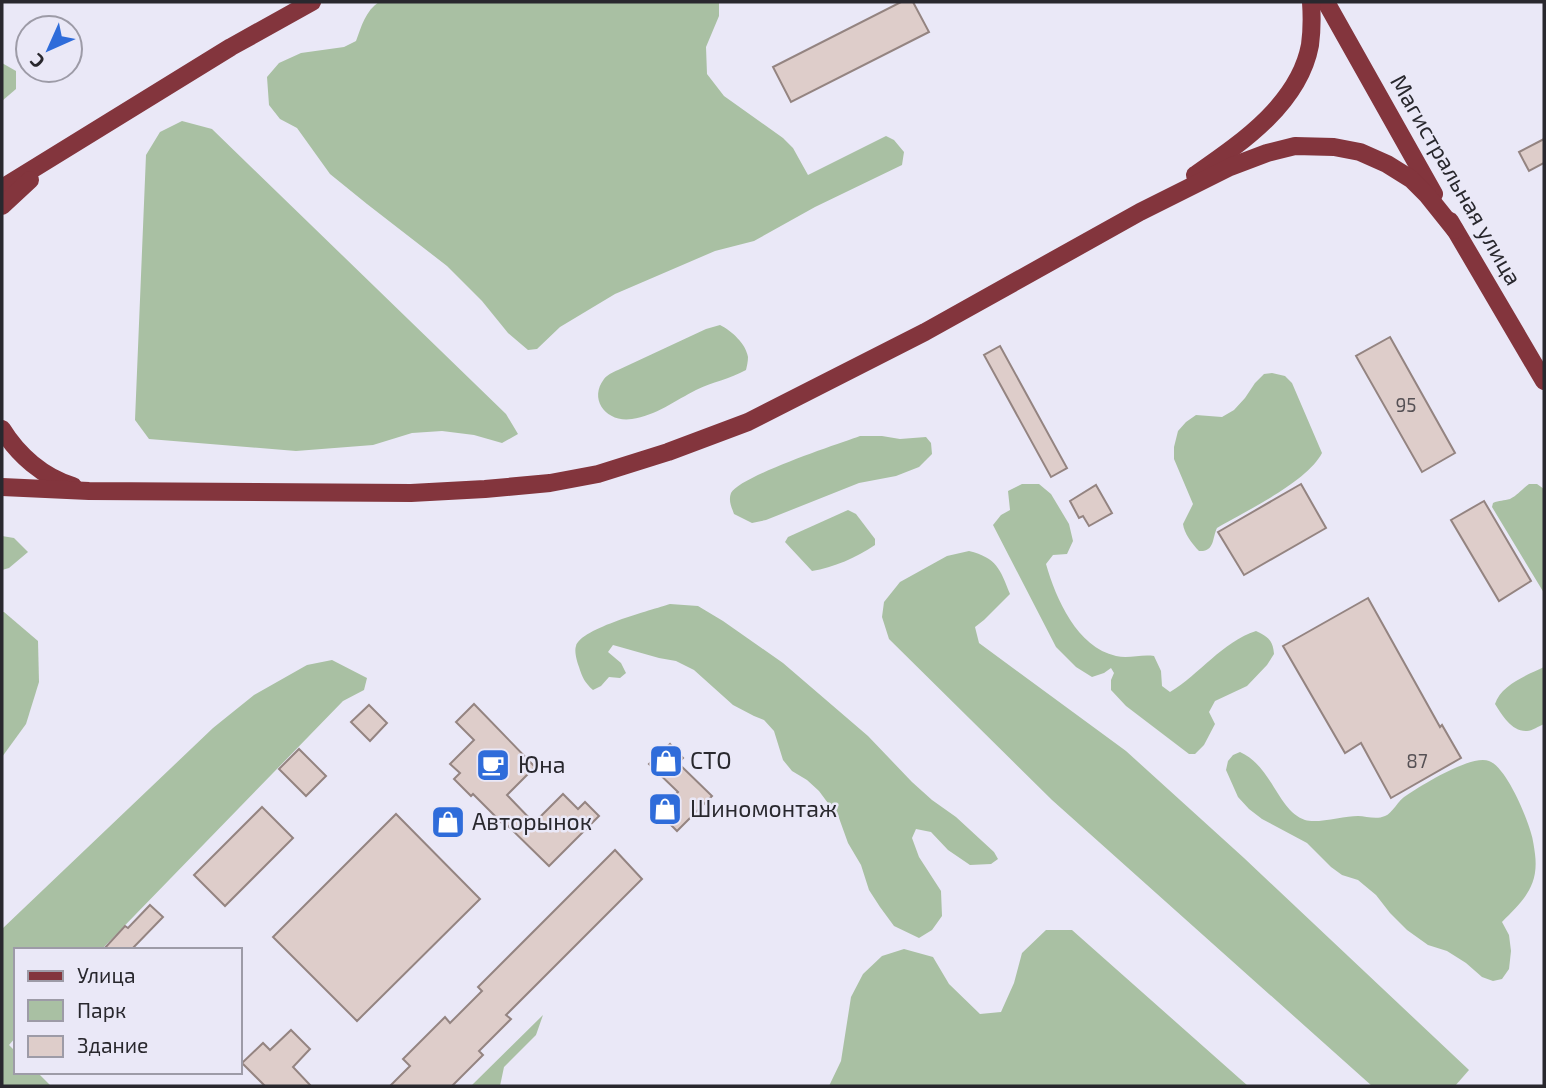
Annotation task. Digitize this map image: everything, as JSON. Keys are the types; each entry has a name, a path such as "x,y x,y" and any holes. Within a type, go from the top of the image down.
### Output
{"main road":[{"path":"2,188 231,47 312,2"},
{"path":"1140,212 1239,144 1261,125 1281,102 1292,88 1309,47 1311,2"},
{"name":"Магистральная улица","path":"1326,2 1544,381"},
{"path":"2,206 78,140"},
{"path":"2,488 411,493 550,483 598,474 668,452 748,422 925,332 1140,212 1230,167 1295,146 1334,147 1360,152 1387,164 1410,179 1427,195 1455,230"},
{"path":"2,429 9,440 41,471 64,483 89,491"}],"green space":[{"path":"379,2 719,2 719,16 706,47 707,74 724,96 793,148 808,175 886,136 894,140 904,152 902,165 815,207 754,241 715,251 615,294 560,327 537,349 528,350 508,333 482,301 447,266 330,174 297,128 280,119 269,105 267,77 279,63 301,53 344,47 356,41 367,14"},
{"path":"2,63 14,70 16,89 2,101"},
{"path":"182,121 212,129 506,414 518,434 502,443 474,435 442,431 412,433 373,445 296,451 149,439 135,420 146,155 160,132"},
{"path":"720,325 734,334 744,347 748,357 746,370 702,387 641,417 623,419 608,414 603,408 598,395 608,375"},
{"path":"1264,374 1285,376 1292,383 1322,453 1303,475 1290,485 1217,528 1210,547 1199,551 1183,524 1193,504 1174,459 1178,431 1196,415 1222,417 1234,410"},
{"path":"860,436 900,439 926,437 931,443 932,454 919,467 896,476 859,483 766,520 752,523 734,514 730,496 738,486 770,470"},
{"path":"1022,484 1039,484 1051,494 1069,524 1073,541 1067,554 1053,555 1046,564 1070,620 1090,643 1102,651 1121,657 1154,656 1161,671 1162,686 1170,692 1222,650 1244,636 1256,631 1267,637 1273,646 1274,654 1267,665 1247,686 1215,701 1209,712 1215,724 1204,745 1195,754 1189,754 1126,706 1111,690 1114,673 1111,668 1092,677 1076,667 1056,647 993,525 1001,515 1010,510 1008,491"},
{"path":"1529,484 1537,484 1544,489 1544,593 1492,507 1493,503 1510,499"},
{"path":"848,510 856,514 875,539 875,545 845,561 812,571 785,542 788,537"},
{"path":"2,536 14,538 28,552 9,568 2,570"},
{"path":"969,551 992,561 1010,594 975,627 979,643 1126,751 1244,858 1469,1070 1455,1086 1372,1086 1052,800 889,639 882,617 884,602 900,582 947,556"},
{"path":"670,604 698,606 783,663 868,736 932,800 956,817 994,852 998,859 991,864 970,865 948,850 931,832 916,829 912,838 919,857 941,891 942,916 932,930 919,938 894,926 869,890 861,865 848,843 839,818 819,791 792,771 783,760 774,731 764,720 733,705 694,670 676,661 613,645 608,652 621,663 626,673 620,678 609,677 593,690 588,685 581,674 575,651 581,639 603,626"},
{"path":"2,612 38,641 39,682 26,724 2,757"},
{"path":"332,660 367,678 364,690 343,701 103,948 14,948 14,1039 9,1045 14,1050 14,1074 39,1074 51,1086 2,1086 2,929 213,728 254,695 307,665"},
{"path":"1544,667 1544,724 1529,731 1522,731 1508,722 1495,704 1509,686"},
{"path":"1240,752 1260,767 1288,808 1310,821 1358,816 1382,817 1388,815 1407,795 1460,766 1481,760 1495,765 1514,792 1525,815 1536,865 1528,892 1502,922 1509,935 1511,951 1509,969 1502,979 1493,981 1482,977 1447,951 1428,945 1407,930 1376,895 1358,880 1342,875 1307,843 1249,809 1238,797 1226,770 1228,761"},
{"path":"1046,930 1072,930 1248,1086 829,1086 841,1061 851,997 863,974 882,956 904,949 933,957 949,984 980,1014 1001,1012 1014,983 1022,953"},
{"path":"543,1015 536,1035 504,1067 500,1086 471,1086"}],"building":[{"path":"901,2 913,2 929,32 791,102 773,67"},
{"path":"1544,139 1544,163 1529,171 1519,152"},
{"path":"1390,337 1455,453 1422,472 1356,356"},
{"path":"1000,346 1067,468 1051,477 984,355"},
{"path":"1301,484 1326,528 1244,575 1218,532"},
{"path":"1096,485 1112,513 1089,526 1083,516 1079,518 1070,501"},
{"path":"1484,501 1531,581 1499,601 1451,520"},
{"path":"1368,598 1440,727 1442,725 1461,758 1391,798 1361,743 1345,753 1283,646"},
{"path":"474,704 535,767 507,795 534,823 563,794 578,809 585,802 599,816 549,866 454,779 460,773 450,764 474,740 456,722"},
{"path":"369,705 387,723 370,741 351,722"},
{"path":"670,744 683,758 678,763 712,796 677,831 658,812 678,792 649,764"},
{"path":"299,749 326,776 306,796 279,769"},
{"path":"262,807 293,838 225,906 194,875"},
{"path":"396,814 480,899 357,1021 273,937"},
{"path":"615,850 642,879 506,1015 511,1019 479,1051 483,1055 452,1086 390,1086 410,1066 403,1059 445,1017 450,1023 482,991 478,987"},
{"path":"150,905 163,917 133,948 105,948 125,926 128,928"},
{"path":"291,1030 310,1049 293,1067 311,1086 265,1086 242,1063 263,1043 270,1050"}],"place":[{"name":"СТО","path":"666,761"},
{"name":"Юна","path":"493,765"},
{"name":"Шиномонтаж","path":"665,809"},
{"name":"Авторынок","path":"448,822"}]}
